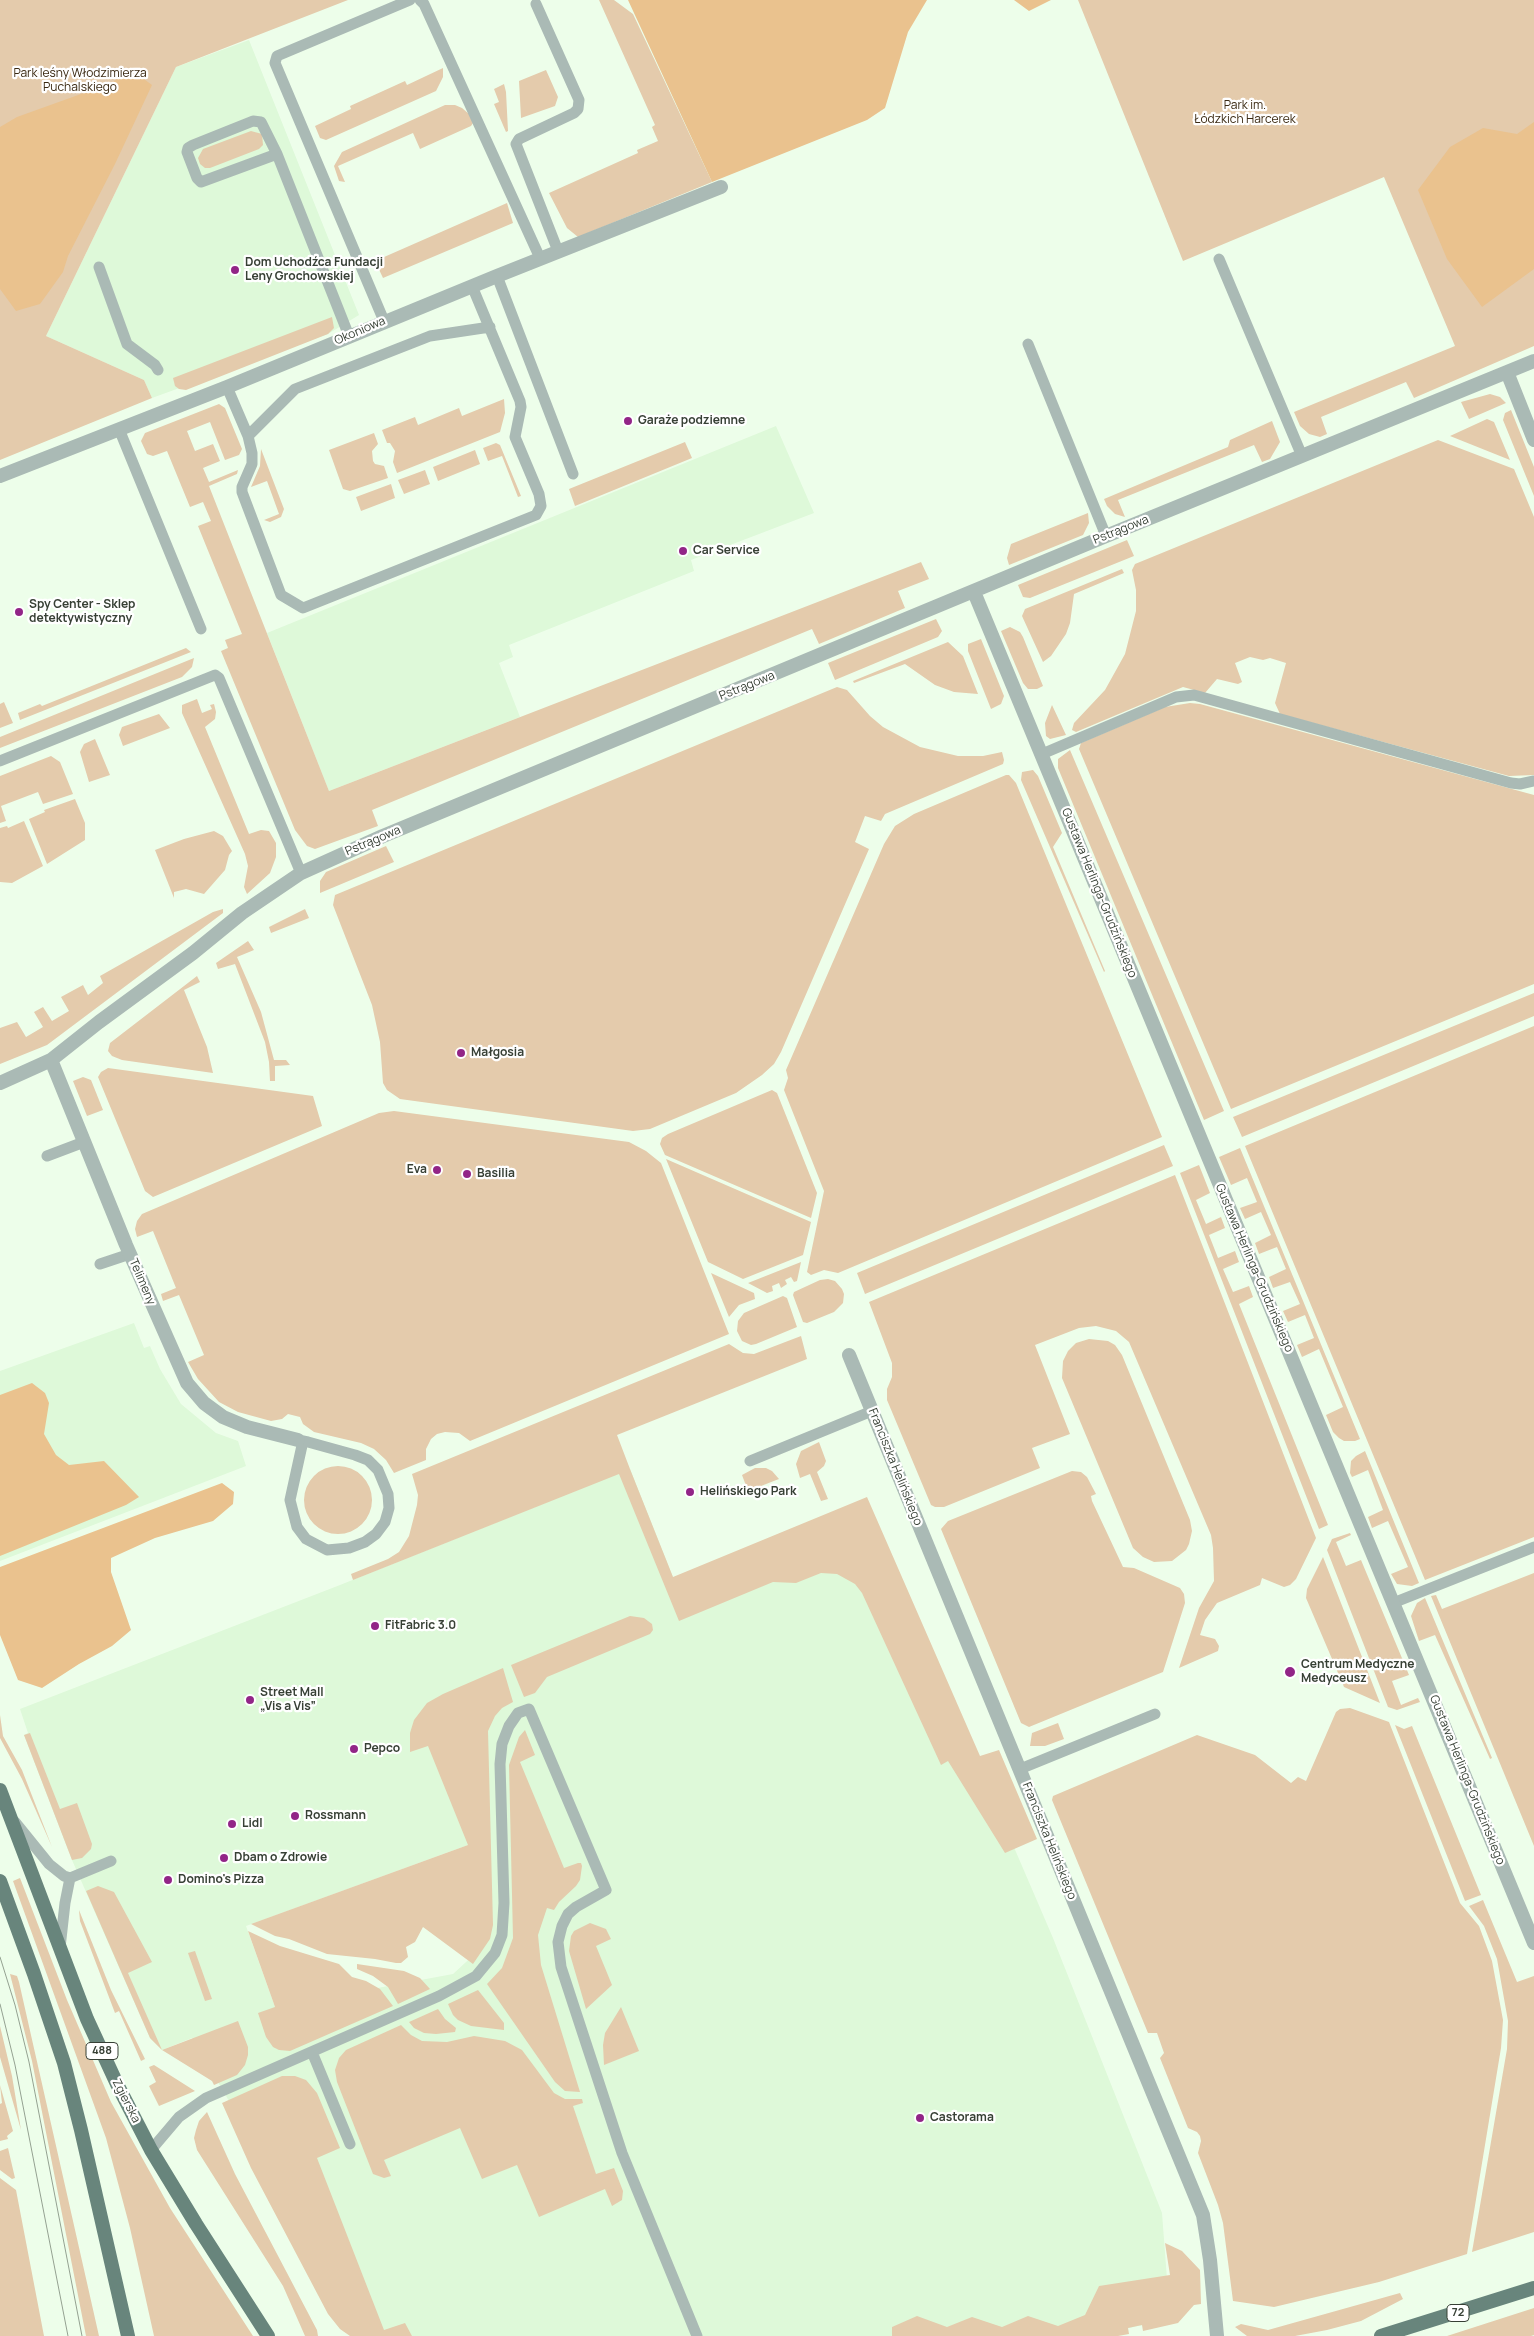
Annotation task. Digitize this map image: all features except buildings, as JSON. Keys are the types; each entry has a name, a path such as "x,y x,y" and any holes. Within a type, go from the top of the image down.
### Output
{"main road":[{"name":"Zgierska","path":"0,1790 94,2035 151,2150 268,2336"},
{"path":"0,1881 37,1982 66,2070 128,2336"},
{"name":"72","path":"1381,2336 1534,2288"}],"street":[{"name":"Okoniowa","path":"0,476 227,387 384,321 721,187"},
{"name":"Pstrągowa","path":"0,1082 51,1060 193,953 242,912 301,873 382,836 1534,361"},
{"path":"1507,372 1534,440"},
{"name":"Gustawa Herlinga-Grudzińskiego","path":"974,592 1534,1943"},
{"name":"Telimeny","path":"51,1060 130,1254 187,1383 204,1403 223,1417 247,1427 301,1440"},
{"name":"Franciszka Helińskiego","path":"849,1355 1203,2214 1210,2260 1217,2336"}],"lane":[{"path":"384,321 275,63 277,56 410,0"},
{"path":"420,0 424,4 540,258"},
{"path":"536,4 578,100 578,109 574,113 519,139 516,144 558,251"},
{"path":"277,154 201,182 197,178 187,152 188,148 193,145 253,121 261,122 277,154 349,336"},
{"path":"1219,259 1302,456"},
{"path":"99,267 127,344 155,365 158,370"},
{"path":"497,276 573,474"},
{"path":"227,387 248,436 252,453 252,464 242,487 242,492 281,595 303,608 536,515 541,506 539,494 515,437 521,406 520,401 472,286"},
{"path":"248,436 295,389 430,336 490,327"},
{"path":"1028,344 1106,536"},
{"path":"119,429 201,629"},
{"path":"0,761 215,675 220,678 301,873"},
{"path":"1042,754 1176,697 1194,695 1511,783 1520,784 1534,781"},
{"path":"47,1156 84,1142"},
{"path":"100,1264 130,1254"},
{"path":"750,1461 872,1411"},
{"path":"301,1440 368,1460 378,1470 388,1494 389,1508 385,1522 376,1534 365,1542 349,1548 327,1550 306,1539 298,1528 290,1500 301,1440"},
{"path":"1393,1603 1534,1547"},
{"path":"151,2150 179,2117 192,2106 206,2098 439,1996 476,1976 495,1954 502,1934 504,1903 500,1764 502,1744 509,1726 518,1713 529,1709 606,1890 576,1907 568,1914 562,1926 558,1942 561,1967 622,2153 697,2336"},
{"path":"1020,1769 1155,1714"},
{"path":"8,1813 49,1864 70,1878"},
{"path":"70,1878 111,1861"},
{"path":"60,1948 70,1878"},
{"path":"312,2052 350,2144"}],"shaded area":[{"path":"628,0 927,0 908,32 885,108 867,120 712,182"},
{"path":"1014,0 1051,0 1029,11"},
{"path":"249,40 359,315 328,334 152,398 144,380 46,336 176,67"},
{"path":"133,71 152,85 115,164 68,256 63,272 40,304 16,311 0,289 0,127 17,117 106,85"},
{"path":"1534,122 1534,269 1482,307 1447,259 1418,190 1450,147 1483,128 1517,134"},
{"path":"776,426 814,513 691,560 694,571 509,645 513,657 499,663 520,717 329,791 267,633"},
{"path":"134,1323 144,1348 150,1346 160,1369 181,1404 216,1433 238,1441 246,1466 0,1561 0,1371"},
{"path":"32,1383 45,1393 49,1403 44,1434 56,1455 69,1465 104,1461 139,1497 126,1505 0,1556 0,1395"},
{"path":"630,1469 686,1610 878,1531 1053,1938 1162,2213 1170,2319 1093,2336 367,2336 192,2038 162,2050 150,2038 72,1860 24,1735 28,1733 20,1709 340,1585","holes":["468,1845 478,1951 453,1974 275,2007 246,1926"]},
{"path":"222,1483 234,1492 233,1504 213,1521 155,1538 111,1558 111,1572 131,1630 112,1646 79,1664 42,1688 18,1680 0,1635 0,1567"}],"green space":[{"name":"Park leśny Włodzimierza Puchalskiego","path":"0,0 348,0 176,67 46,336 144,380 152,398 0,460"},
{"path":"599,0 614,0 633,14 712,182 578,237 567,228 549,193 638,153 637,150 658,141 652,127 655,125"},
{"name":"Park im. Łódzkich Harcerek","path":"1078,0 1534,0 1534,346 1414,398 1406,382 1321,417 1327,434 1320,437 1309,434 1300,426 1294,412 1455,346 1384,177 1183,261"},
{"path":"443,68 443,77 436,91 326,140 320,138 315,126 351,109 350,106 405,81 407,85"},
{"path":"546,70 558,97 555,106 521,118 519,81"},
{"path":"504,84 508,131 506,132 494,104 499,102 494,89"},
{"path":"445,105 455,105 462,108 469,114 473,123 471,126 420,149 413,133 338,166 345,182 339,181 334,166 342,152"},
{"path":"251,131 262,134 263,145 259,149 210,168 205,168 200,164 198,158 203,149"},
{"path":"507,203 513,223 383,278 375,261"},
{"path":"332,317 334,328 328,334 186,390 175,386 173,378"},
{"path":"1490,394 1500,397 1506,403 1469,419 1461,402"},
{"path":"504,399 505,413 500,432 397,473 393,462 395,451 390,443 387,443 382,430 415,417 418,425 459,408 462,416"},
{"path":"219,404 225,408 242,449 239,455 225,460 210,422 187,431 195,451 213,444 220,461 203,468 209,482 238,470 237,474 209,486 329,791 921,562 929,579 898,591 905,608 819,644 812,629 372,810 378,826 315,849 307,846 295,830 221,651 228,648 225,640 242,634 198,526 211,521 203,502 190,507 167,451 153,456 147,454 141,441 145,433"},
{"path":"1511,410 1534,467 1534,496 1503,420 1505,413"},
{"path":"1487,419 1494,422 1510,460 1450,436"},
{"path":"1272,421 1280,442 1270,459 1262,462 1254,445 1118,500 1125,517 1115,514 1107,506 1104,499 1228,447 1230,440"},
{"path":"374,433 378,444 372,451 373,461 375,464 384,466 388,478 350,491 343,489 329,450"},
{"path":"1438,440 1514,469 1534,517 1534,775 1509,776 1280,714 1275,703 1286,663 1270,658 1263,660 1250,657 1235,663 1242,682 1238,684 1217,679 1205,693 1183,687 1076,732 1072,730 1074,723 1105,690 1125,654 1136,611 1136,590 1132,570 1135,564"},
{"path":"685,442 692,458 575,506 569,489"},
{"path":"496,443 500,445 521,496 518,497 502,456 488,461 483,448"},
{"path":"261,449 284,509 281,517 270,522 264,520 279,514 267,481 251,487 260,466"},
{"path":"475,450 480,464 438,481 433,467"},
{"path":"425,470 430,484 404,494 398,480"},
{"path":"391,484 395,498 361,511 356,497"},
{"path":"1088,513 1089,523 1083,535 1009,565 1007,558 1011,544"},
{"path":"1127,540 1134,556 1030,598 1023,597 1018,585"},
{"path":"1122,569 1124,573 1074,594 1070,623 1066,634 1051,656 1043,662 1022,616 1025,609"},
{"path":"936,619 942,631 938,637 835,680 828,663"},
{"path":"1010,627 1020,632 1023,637 1043,686 1037,689 1028,689 1023,683 1001,631"},
{"path":"981,639 1004,696 1001,704 991,709 968,651 968,644"},
{"path":"948,642 963,656 978,694 954,692 935,685 905,664 854,683 853,681"},
{"path":"186,648 191,652 20,720 18,713 40,704 42,706"},
{"path":"194,658 192,667 182,677 0,748 0,737"},
{"path":"837,687 847,690 870,716 883,727 920,747 958,756 983,756 1002,752 1004,760 1003,764 885,814 881,821 865,816 855,842 869,849 781,1052 774,1064 762,1075 736,1093 650,1129 633,1131 400,1099 387,1090 383,1083 380,1042 372,1005 333,905 335,895"},
{"path":"197,699 202,713 212,709 210,705 214,704 215,719 205,727 249,834 261,830 269,831 276,843 276,857 270,873 247,894 244,887 248,866 245,854 182,713 182,705"},
{"path":"4,702 13,723 0,728 0,704"},
{"path":"1190,703 1200,704 1534,795 1534,984 1231,1109 1079,749 1081,743 1165,707"},
{"path":"1052,705 1066,735 1050,739 1046,736 1045,723"},
{"path":"159,714 170,728 123,746 119,735 122,727"},
{"path":"95,739 110,775 89,782 80,752 84,744"},
{"path":"1070,750 1224,1111 1204,1120 1058,768 1058,759"},
{"path":"51,756 60,762 73,794 43,804 38,792 1,806 6,821 0,823 0,776"},
{"path":"1033,770 1038,776 1062,833 1053,847 1104,972 1021,780 1022,772"},
{"path":"1009,775 1016,783 1162,1137 838,1273 824,1270 811,1275 807,1272 824,1191 784,1090 788,1078 786,1070 884,844 895,826 914,814"},
{"path":"75,799 85,823 85,840 47,864 29,819 45,812 44,810"},
{"path":"24,821 43,866 12,883 0,882 0,828 7,826 8,828"},
{"path":"214,831 223,836 232,851 225,870 204,894 186,889 174,892 174,898 155,850 184,839"},
{"path":"386,846 394,862 320,893 320,881 326,872"},
{"path":"223,909 223,913 47,1045 0,1064 0,1028 17,1022 26,1037 43,1027 34,1012 43,1007 52,1021 69,1011 61,997 83,985 88,995 103,983 100,976 213,912"},
{"path":"305,909 309,918 271,933 269,927"},
{"path":"248,941 254,950 237,957 261,1012 274,1060 286,1060 290,1065 275,1066 275,1081 270,1081 265,1042 235,964 218,969 216,963"},
{"path":"197,976 200,982 184,990 207,1047 213,1073 122,1060 112,1056 108,1051 110,1043"},
{"path":"1534,993 1534,1016 1242,1137 1233,1117"},
{"path":"1534,1026 1534,1537 1425,1580 1245,1146"},
{"path":"108,1068 313,1096 322,1126 153,1197 145,1191 98,1077 101,1072"},
{"path":"83,1077 91,1080 103,1110 87,1116 73,1081"},
{"path":"772,1090 777,1093 817,1193 811,1218 665,1155 660,1144 662,1138 668,1134"},
{"path":"394,1111 629,1142 646,1151 661,1163 729,1334 470,1441 459,1433 445,1432 437,1434 431,1439 426,1449 426,1460 394,1473 386,1460 374,1449 361,1443 314,1432 303,1424 300,1417 288,1414 282,1419 271,1421 238,1412 219,1402 198,1379 188,1362 204,1355 179,1295 163,1301 161,1294 176,1288 153,1231 137,1237 135,1229 137,1221 142,1214 379,1113"},
{"path":"1164,1145 1173,1166 865,1294 857,1273"},
{"path":"1240,1148 1360,1439 1344,1441 1333,1432 1326,1415 1343,1407 1319,1349 1302,1357 1297,1345 1314,1338 1305,1315 1288,1322 1283,1311 1300,1304 1290,1282 1273,1288 1269,1277 1286,1269 1277,1247 1259,1254 1255,1243 1271,1235 1261,1212 1245,1219 1240,1208 1257,1202 1247,1178 1231,1185 1219,1157"},
{"path":"666,1159 811,1222 803,1255 743,1279 708,1262"},
{"path":"1199,1165 1210,1193 1196,1200 1206,1224 1221,1217 1225,1228 1209,1235 1218,1258 1235,1251 1239,1262 1223,1269 1233,1292 1249,1286 1253,1297 1239,1304 1328,1525 1319,1529 1180,1173"},
{"path":"1175,1175 1316,1538 1296,1579 1290,1585 1284,1587 1262,1578 1260,1585 1217,1603 1205,1620 1200,1635 1215,1639 1219,1646 1218,1651 1179,1668 1199,1608 1214,1581 1213,1548 1211,1535 1129,1342 1116,1331 1096,1326 1079,1328 1035,1345 1070,1434 1032,1448 1040,1468 944,1507 935,1507 931,1505 887,1400 887,1389 892,1377 892,1363 869,1302"},
{"path":"801,1262 797,1281 794,1282 791,1277 785,1280 787,1284 781,1288 779,1283 772,1286 773,1291 767,1293 748,1283"},
{"path":"711,1273 754,1293 755,1299 739,1305 729,1317"},
{"path":"828,1279 835,1281 842,1289 844,1294 843,1303 834,1312 807,1323 803,1322 793,1295 794,1292 820,1280"},
{"path":"783,1296 787,1298 797,1327 756,1344 751,1345 742,1341 737,1331 738,1321 744,1313"},
{"path":"801,1336 807,1359 617,1435 630,1469 673,1577 867,1497 980,1756 999,1750 1037,1839 1005,1853 948,1761 941,1765 862,1593 855,1584 837,1574 821,1573 796,1583 773,1582 679,1621 619,1474 353,1580 351,1574 388,1559 399,1552 409,1536 418,1495 412,1474 729,1344 743,1353 754,1354"},
{"path":"1089,1339 1108,1341 1115,1345 1122,1355 1190,1520 1192,1531 1189,1544 1186,1550 1172,1561 1154,1562 1143,1557 1133,1548 1062,1378 1063,1361 1068,1351 1076,1343"},
{"path":"819,1442 826,1461 824,1466 817,1472 828,1499 821,1501 810,1474 800,1478 796,1464 801,1451"},
{"path":"1365,1451 1419,1583 1412,1586 1397,1584 1391,1574 1408,1567 1388,1521 1372,1528 1368,1517 1383,1510 1368,1470 1352,1477 1350,1473 1351,1461"},
{"path":"338,1466 351,1468 362,1476 370,1487 372,1500 370,1513 362,1524 351,1532 338,1534 325,1532 314,1524 306,1513 304,1500 306,1487 314,1476 325,1468"},
{"path":"755,1468 766,1468 772,1471 779,1479 748,1491 742,1475"},
{"path":"1072,1471 1081,1472 1087,1477 1096,1494 1091,1496 1092,1501 1123,1567 1134,1568 1180,1588 1184,1594 1185,1603 1163,1672 1029,1727 1021,1723 941,1529 948,1521"},
{"path":"1350,1533 1351,1535 1336,1542 1346,1566 1361,1560 1409,1675 1392,1681 1401,1705 1418,1698 1420,1702 1397,1710 1388,1707 1327,1550 1332,1539"},
{"path":"1323,1557 1380,1703 1344,1687 1306,1598 1307,1589"},
{"path":"1534,1573 1534,1846 1431,1596 1436,1595 1442,1609"},
{"path":"1425,1598 1492,1758 1490,1759 1435,1635 1419,1641 1411,1616 1417,1603"},
{"path":"630,1616 644,1618 652,1624 653,1630 650,1634 547,1677 535,1693 524,1697 511,1665"},
{"path":"503,1668 513,1702 502,1708 495,1716 488,1731 493,1925 490,1939 473,1964 423,1927 415,1942 406,1947 408,1957 401,1963 396,1963 327,1954 289,1939 275,1936 251,1924 468,1845 428,1746 410,1752 410,1733 414,1720 427,1703"},
{"path":"1350,1708 1389,1722 1460,1903 1479,1926 1492,1961 1503,2020 1501,2048 1467,2254 1379,2282 1274,2307 1233,2301 1223,2223 1198,2153 1201,2141 1200,2136 1197,2132 1188,2128 1160,2058 1164,2053 1157,2033 1148,2033 1052,1800 1053,1796 1197,1735 1255,1755 1291,1783 1298,1777 1306,1781 1336,1712 1340,1709"},
{"path":"0,1715 3,1736 22,1770 52,1847 22,1779 0,1738"},
{"path":"1058,1723 1064,1739 1045,1746 1030,1746 1032,1733"},
{"path":"1395,1725 1404,1729 1412,1726 1481,1895 1465,1901"},
{"path":"525,1730 535,1755 520,1762 564,1868 578,1863 581,1863 582,1866 580,1880 576,1886 559,1902 554,1910 547,1908 538,1935 541,1965 580,2092 565,2091 555,2082 487,1984 502,1968 513,1938 509,1765 519,1737"},
{"path":"30,1733 60,1809 77,1803 92,1844 91,1849 82,1858 72,1860 24,1735"},
{"path":"20,1878 67,2000 111,2102 170,2208 253,2336 154,2336 130,2228 106,2138 13,1881"},
{"path":"98,1886 114,1892 152,1962 128,1973 162,2050 150,2038 86,1891"},
{"path":"1483,1900 1517,1982 1534,1976 1534,2232 1472,2252 1507,2049 1508,2021 1497,1959 1484,1926 1469,1906"},
{"path":"79,1910 111,1990 145,2059 141,2061 119,2011 115,2013 80,1921"},
{"path":"590,1923 606,1929 611,1939 596,1946 612,1985 586,2009 569,1951 571,1936 574,1931"},
{"path":"248,1931 280,1946 339,1964 352,1977 366,1981 380,1989 393,2006 290,2051 279,2050 273,2047 266,2037 258,2013 275,2007"},
{"path":"195,1951 212,1999 205,2001 188,1953"},
{"path":"357,1964 404,1971 420,1978 430,1989 398,2004 388,1987 373,1976 357,1969"},
{"path":"10,1974 17,1976 19,1982 99,2336 86,2336 32,2061"},
{"path":"478,1990 504,2023 504,2030 471,2026 458,2020 453,2015 448,2004"},
{"path":"621,2007 639,2051 604,2065 603,2045 605,2033"},
{"path":"438,2009 445,2019 456,2028 455,2032 424,2033 414,2028 409,2022"},
{"path":"238,2021 248,2047 248,2055 245,2065 237,2075 214,2085 212,2081 162,2050"},
{"path":"401,2025 411,2035 422,2041 447,2042 474,2036 505,2041 522,2050 554,2093 565,2099 582,2099 583,2103 573,2106 596,2174 614,2168 623,2191 622,2200 612,2206 605,2189 539,2217 517,2165 482,2179 460,2128 384,2160 391,2176 384,2178 373,2174 337,2082 335,2070 339,2058 346,2050"},
{"path":"0,2026 12,2076 21,2130 0,2057"},
{"path":"154,2065 195,2091 159,2106 149,2086 156,2082 149,2067"},
{"path":"282,2076 295,2076 306,2080 317,2093 340,2148 317,2158 384,2330 405,2323 412,2336 350,2336 340,2329 328,2314 251,2168 222,2103"},
{"path":"0,2085 13,2131 7,2136 8,2139 0,2141 0,2104 2,2103"},
{"path":"207,2112 235,2174 317,2330 318,2336 305,2336 283,2286 197,2150 194,2138 196,2130 199,2121"},
{"path":"8,2148 15,2178 12,2179 0,2170 0,2151"},
{"path":"0,2178 16,2190 44,2336 0,2336"},
{"path":"1165,2243 1182,2251 1200,2270 1201,2304 1194,2305 1178,2323 1143,2331 1142,2325 1128,2328 1129,2334 1118,2336 892,2336 892,2327 917,2316 947,2327 972,2317 1002,2327 1028,2316 1058,2326 1085,2315 1099,2286 1170,2275"},
{"path":"1400,2293 1403,2299 1361,2321 1327,2330 1295,2336 1247,2336 1235,2327 1241,2324 1268,2330"},
{"path":"1534,2308 1534,2335 1531,2336 1447,2336"}],"tram line":[{"path":"0,1957 15,2005 29,2062 82,2336"},
{"path":"0,2004 15,2065 68,2336"}],"place":[{"name":"Dom Uchodźca Fundacji Leny Grochowskiej","path":"235,270"},
{"name":"Garaże podziemne","path":"628,421"},
{"name":"Car Service","path":"683,551"},
{"name":"Spy Center - Sklep detektywistyczny","path":"19,612"},
{"name":"Małgosia","path":"461,1053"},
{"name":"Eva","path":"437,1170"},
{"name":"Basilia","path":"467,1174"},
{"name":"Helińskiego Park","path":"690,1492"},
{"name":"FitFabric 3.0","path":"375,1626"},
{"name":"Centrum Medyczne Medyceusz","path":"1290,1672"},
{"name":"Street Mall „Vis a Vis”","path":"250,1700"},
{"name":"Pepco","path":"354,1749"},
{"name":"Rossmann","path":"295,1816"},
{"name":"Lidl","path":"232,1824"},
{"name":"Dbam o Zdrowie","path":"224,1858"},
{"name":"Domino's Pizza","path":"168,1880"},
{"name":"Castorama","path":"920,2118"}]}
